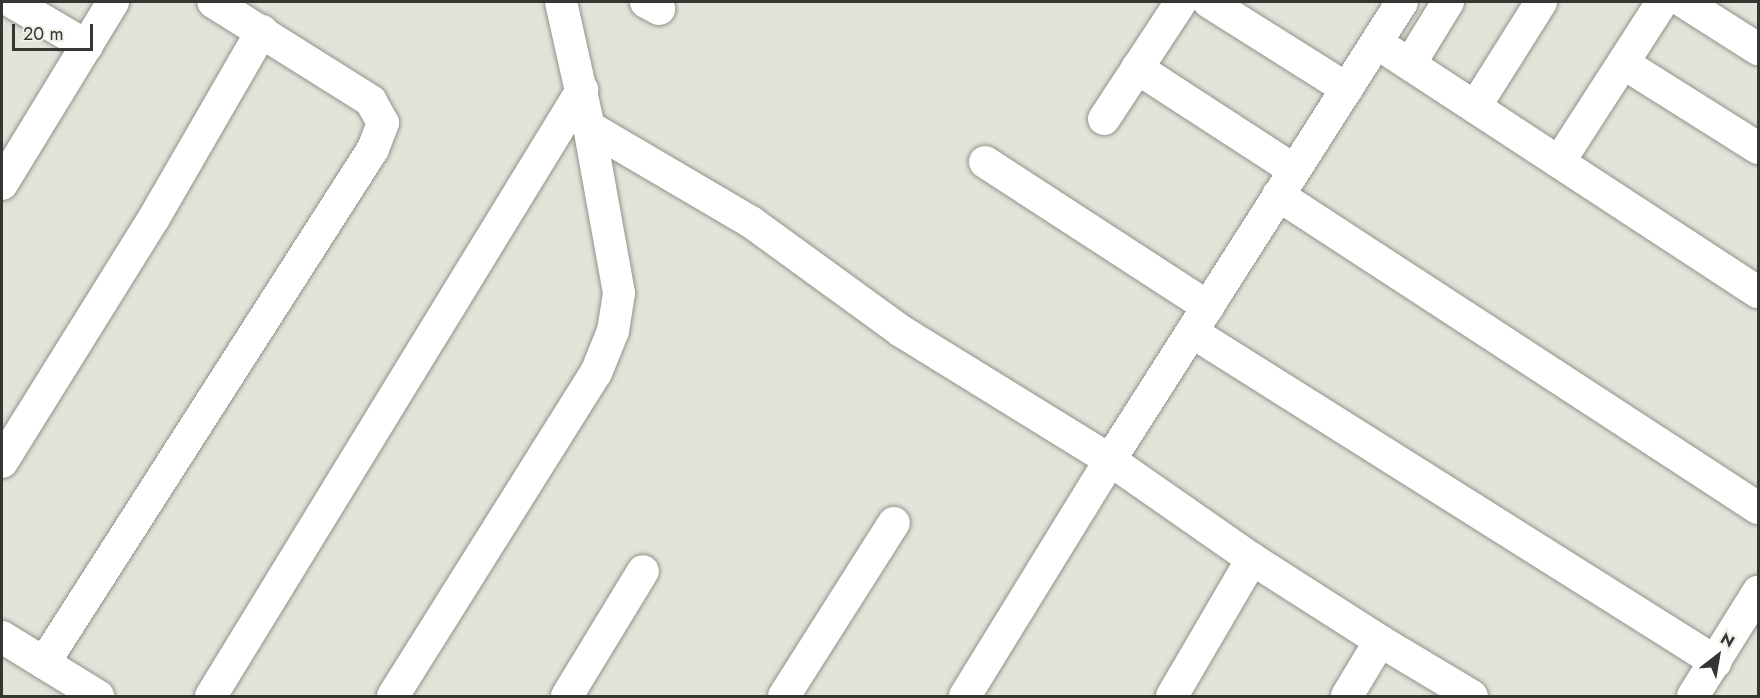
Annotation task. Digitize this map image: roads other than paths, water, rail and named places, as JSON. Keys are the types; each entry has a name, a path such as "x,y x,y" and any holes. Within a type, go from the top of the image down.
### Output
{"street":[{"path":"12,2 87,46"},
{"path":"2,184 112,2"},
{"path":"44,663 373,149 383,123 371,101 213,2"},
{"path":"393,696 596,373 613,331 619,293 582,90 561,2"},
{"path":"1104,119 1180,2"},
{"path":"965,696 1110,460 1402,2"},
{"path":"1410,64 1448,2"},
{"path":"1475,107 1541,2"},
{"path":"1559,162 1662,2"},
{"path":"1684,2 1758,49"},
{"path":"1215,3 1347,89"},
{"path":"2,462 154,218 262,31"},
{"path":"1377,43 1758,292"},
{"path":"1623,63 1758,148"},
{"path":"1137,68 1286,183 1758,508"},
{"path":"211,696 582,90"},
{"path":"589,128 751,222 901,331 1110,460 1252,559 1380,641 1472,696"},
{"path":"985,162 1200,319 1716,662"},
{"path":"784,696 894,523"},
{"path":"1172,696 1252,559"},
{"path":"567,696 643,571"},
{"path":"1693,696 1758,592"},
{"path":"2,637 98,696"},
{"path":"1347,696 1380,641"}]}
